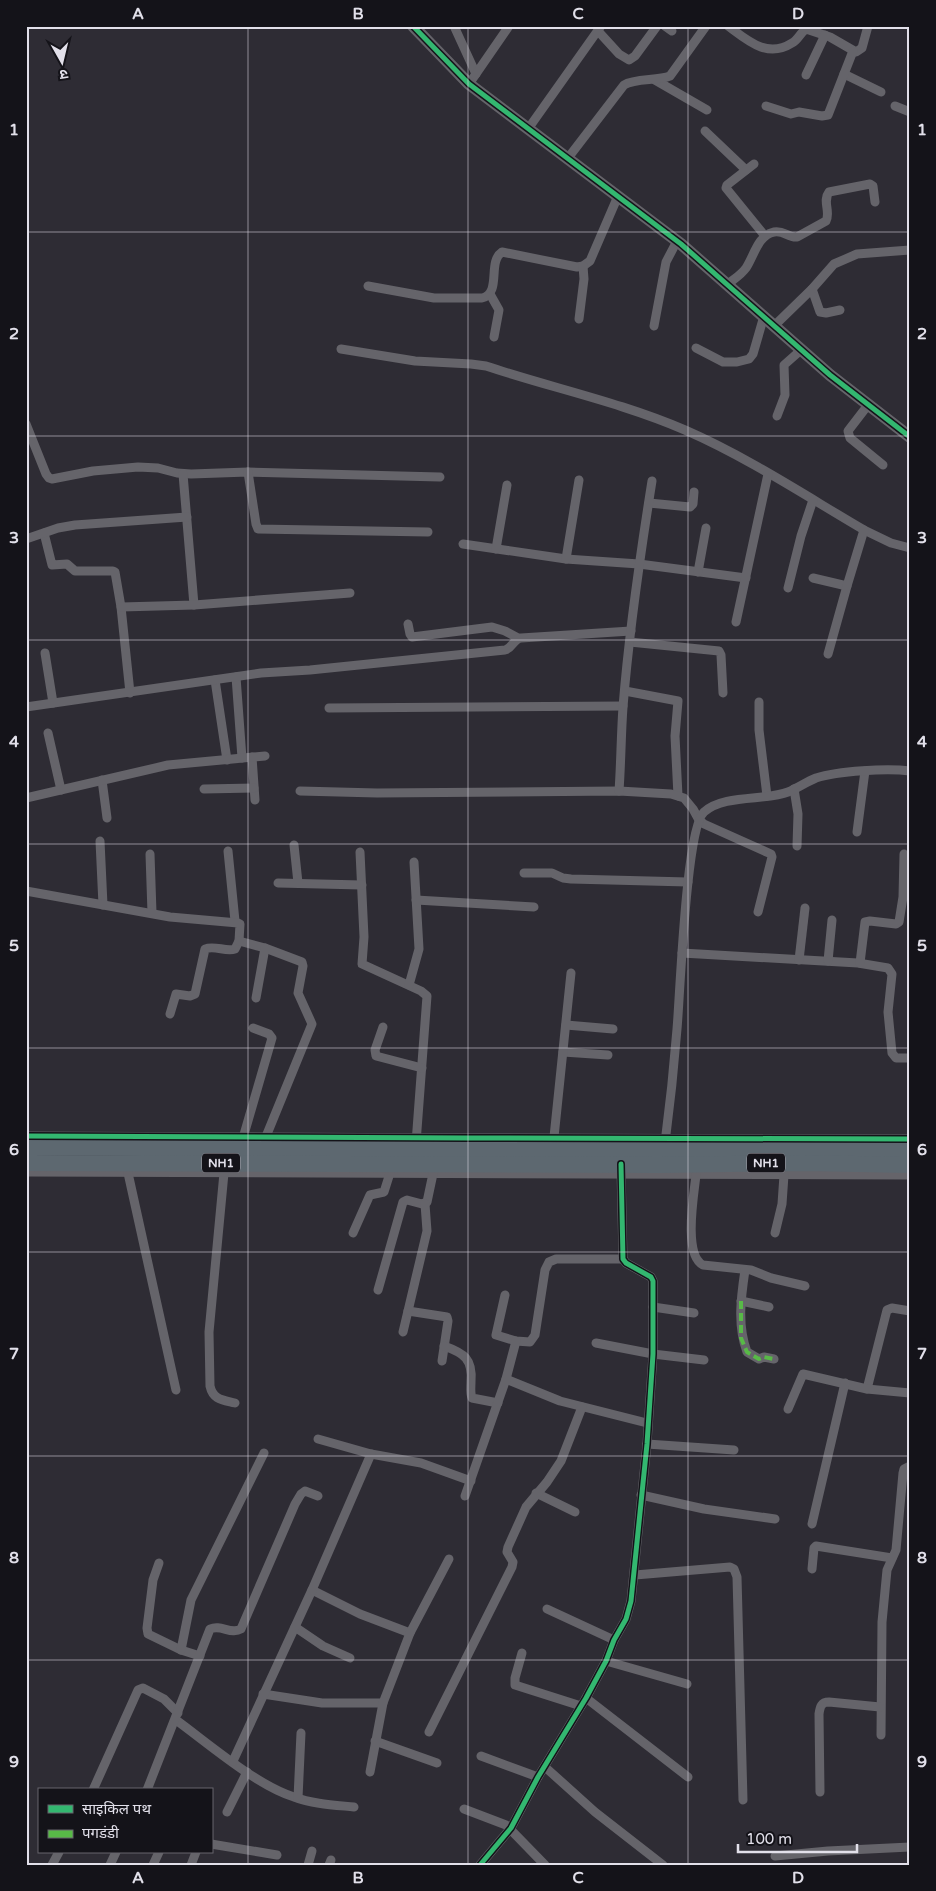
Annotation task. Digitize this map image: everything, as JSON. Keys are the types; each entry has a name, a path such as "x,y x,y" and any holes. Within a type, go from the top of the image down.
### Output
{"highway":[{"name":"NH1","path":"26,1163 219,1161 375,1143 591,1149 665,1143 910,1150"},
{"name":"NH1","path":"26,1147 219,1161 434,1168 621,1169 803,1163 910,1165"}],"street":[{"path":"413,26 528,129 677,241 801,350 910,437"},
{"path":"454,26 473,79"},
{"path":"473,79 509,26"},
{"path":"528,129 600,28 619,54 630,60 636,56 657,26"},
{"path":"728,26 756,46 764,49 790,44 806,29 826,35 858,52 862,48 868,26"},
{"path":"568,158 624,85 628,82 666,78 674,73 704,27"},
{"path":"806,75 826,35"},
{"path":"766,106 788,114 802,112 825,116 829,113 853,51"},
{"path":"844,74 881,92"},
{"path":"654,80 707,110"},
{"path":"895,106 910,112"},
{"path":"705,131 746,170"},
{"path":"754,164 727,185 726,189 765,236"},
{"path":"728,284 744,271 765,236 780,231 796,237 826,221 828,218 826,196 832,190 870,184 873,186 875,202"},
{"path":"494,337 499,310 490,294 497,258 502,252 577,267 583,266 590,261 618,196"},
{"path":"654,326 666,262 677,241"},
{"path":"774,326 812,289 834,264 844,259 871,252 910,250"},
{"path":"579,319 583,266"},
{"path":"368,286 441,298 482,298 490,294"},
{"path":"812,289 820,312 826,313 840,310"},
{"path":"696,348 724,362 737,362 749,359 753,354 764,316"},
{"path":"341,349 415,361 486,366 606,400 708,440 864,530 891,543 910,548"},
{"path":"777,416 785,395 784,365 801,350"},
{"path":"868,405 848,431 848,435 883,466"},
{"path":"26,424 49,478 59,478 93,471 138,467 158,468 183,474 248,472 440,477"},
{"path":"248,472 258,529 428,532"},
{"path":"183,474 194,605"},
{"path":"736,622 768,474"},
{"path":"566,559 579,480"},
{"path":"619,791 623,706 639,564 652,481"},
{"path":"496,549 507,485"},
{"path":"649,503 690,507 693,504 694,492"},
{"path":"788,588 801,536 813,500"},
{"path":"26,539 58,528 75,525 187,517"},
{"path":"698,572 706,528"},
{"path":"828,654 846,586 864,530"},
{"path":"44,533 52,565 67,564 75,571 114,571 121,607 130,693"},
{"path":"463,544 566,559 639,564 746,578"},
{"path":"813,578 846,586"},
{"path":"121,607 194,605 350,592"},
{"path":"408,624 412,637 492,628 505,631 518,638 631,631"},
{"path":"26,707 236,676 505,650 510,648 518,638"},
{"path":"630,642 718,651 721,655 723,693"},
{"path":"45,652 53,703"},
{"path":"236,676 242,758"},
{"path":"216,680 227,760"},
{"path":"625,691 678,701 675,736 678,796"},
{"path":"759,702 759,730 767,796"},
{"path":"329,708 623,706"},
{"path":"48,733 61,790"},
{"path":"26,798 168,765 265,756"},
{"path":"252,757 255,800"},
{"path":"665,1143 677,1030 688,882 699,820 704,812 719,805 752,797 784,793 819,777 890,769 910,771"},
{"path":"857,832 865,771"},
{"path":"102,780 107,818"},
{"path":"204,789 254,788"},
{"path":"794,789 798,814 797,846"},
{"path":"300,791 387,793 619,791 678,796 688,802 699,820 704,824 771,854 772,858 758,912"},
{"path":"100,841 103,904"},
{"path":"294,845 298,883"},
{"path":"228,851 235,921"},
{"path":"360,852 364,937 362,964 425,993 427,999 417,1143 554,1137 665,1143 910,1139"},
{"path":"150,854 152,913"},
{"path":"860,963 865,922 896,924 899,922 903,893 904,854"},
{"path":"409,985 419,954 414,862"},
{"path":"524,873 552,873 562,878 571,879 688,882"},
{"path":"278,882 362,885"},
{"path":"26,891 178,918 235,921 240,924 239,941 234,950 204,949 195,994 192,996 176,994 170,1014"},
{"path":"416,900 534,907"},
{"path":"799,960 805,908"},
{"path":"828,962 832,920"},
{"path":"239,941 266,948 302,962 303,966 298,993 312,1024 265,1139"},
{"path":"256,998 266,948"},
{"path":"682,953 860,963 883,966 891,971 892,979 888,1012 892,1052 896,1058 910,1058"},
{"path":"554,1137 571,973"},
{"path":"566,1025 613,1029"},
{"path":"383,1027 375,1050 376,1056 422,1068"},
{"path":"243,1138 272,1038 270,1034 253,1028"},
{"path":"563,1052 608,1055"},
{"path":"26,1136 243,1138 375,1143"},
{"path":"219,1161 209,1332 210,1386 215,1397 235,1403"},
{"path":"26,1172 128,1173 219,1161 390,1173 434,1168 429,1196 425,1204 428,1219 427,1232 403,1332"},
{"path":"480,1865 511,1828 538,1777 606,1661 628,1611 635,1575 647,1444 653,1354 653,1279 626,1263 623,1259 621,1169 696,1175 910,1175"},
{"path":"128,1173 176,1390"},
{"path":"353,1233 370,1194 381,1193 385,1190 390,1173"},
{"path":"775,1233 782,1204 784,1174"},
{"path":"696,1175 691,1233 694,1256 698,1262 745,1270 805,1286"},
{"path":"378,1290 403,1201 407,1200 425,1204"},
{"path":"505,1295 496,1334 498,1337 528,1342 534,1338 545,1270 548,1262 556,1259 623,1259"},
{"path":"745,1270 741,1302 741,1338 746,1352 759,1359 764,1357 774,1359"},
{"path":"741,1302 770,1307"},
{"path":"653,1306 694,1313"},
{"path":"867,1388 887,1310 892,1308 910,1312"},
{"path":"408,1310 446,1318 448,1321 442,1361"},
{"path":"465,1496 506,1379 516,1341"},
{"path":"596,1343 653,1354 704,1360"},
{"path":"444,1346 458,1352 468,1360 472,1373 472,1398 498,1403"},
{"path":"788,1409 803,1374 867,1388 910,1393"},
{"path":"506,1379 553,1398 647,1423"},
{"path":"812,1524 846,1383"},
{"path":"429,1732 512,1566 513,1562 507,1552 508,1547 526,1507 547,1482 561,1461 582,1407"},
{"path":"318,1439 372,1454 421,1464 471,1482"},
{"path":"647,1444 734,1450"},
{"path":"181,1650 191,1600 264,1453"},
{"path":"233,1761 372,1454"},
{"path":"881,1735 882,1622 887,1570 896,1550 903,1473 904,1469 910,1466"},
{"path":"148,1788 210,1629 212,1627 235,1632 241,1629 295,1504 301,1494 306,1491 318,1496"},
{"path":"536,1493 576,1512"},
{"path":"641,1495 704,1509 775,1519"},
{"path":"812,1569 814,1548 816,1546 892,1558"},
{"path":"370,1772 383,1703 410,1633 448,1559"},
{"path":"159,1563 153,1580 147,1632 152,1637 200,1656"},
{"path":"635,1575 730,1567 736,1572 738,1577 743,1800"},
{"path":"312,1590 360,1614 410,1633"},
{"path":"547,1609 614,1640"},
{"path":"295,1627 323,1646 350,1658"},
{"path":"522,1653 515,1684 583,1702 688,1777"},
{"path":"606,1661 688,1684"},
{"path":"94,1788 138,1690 143,1688 160,1697 177,1716 247,1772 274,1788 298,1798 354,1808"},
{"path":"263,1694 322,1703 383,1703"},
{"path":"820,1792 821,1705 829,1702 880,1707"},
{"path":"298,1798 300,1733"},
{"path":"376,1741 437,1763"},
{"path":"481,1756 538,1777"},
{"path":"545,1767 595,1812 662,1865"},
{"path":"227,1812 247,1772"},
{"path":"464,1809 501,1822 511,1828 545,1865"},
{"path":"212,1844 277,1855"},
{"path":"775,1856 828,1850 910,1847"},
{"path":"308,1865 312,1851"}],"marked path":[{"path":"741,1301 741,1338 747,1352 759,1359 764,1357 774,1359"}],"cycle path":[{"path":"413,26 469,84 681,244 830,375 910,437"},
{"path":"26,1136 910,1139"},
{"path":"480,1865 511,1828 538,1777 586,1698 626,1619 631,1601 647,1444 653,1354 653,1281 651,1277 626,1263 623,1259 621,1164"}]}
